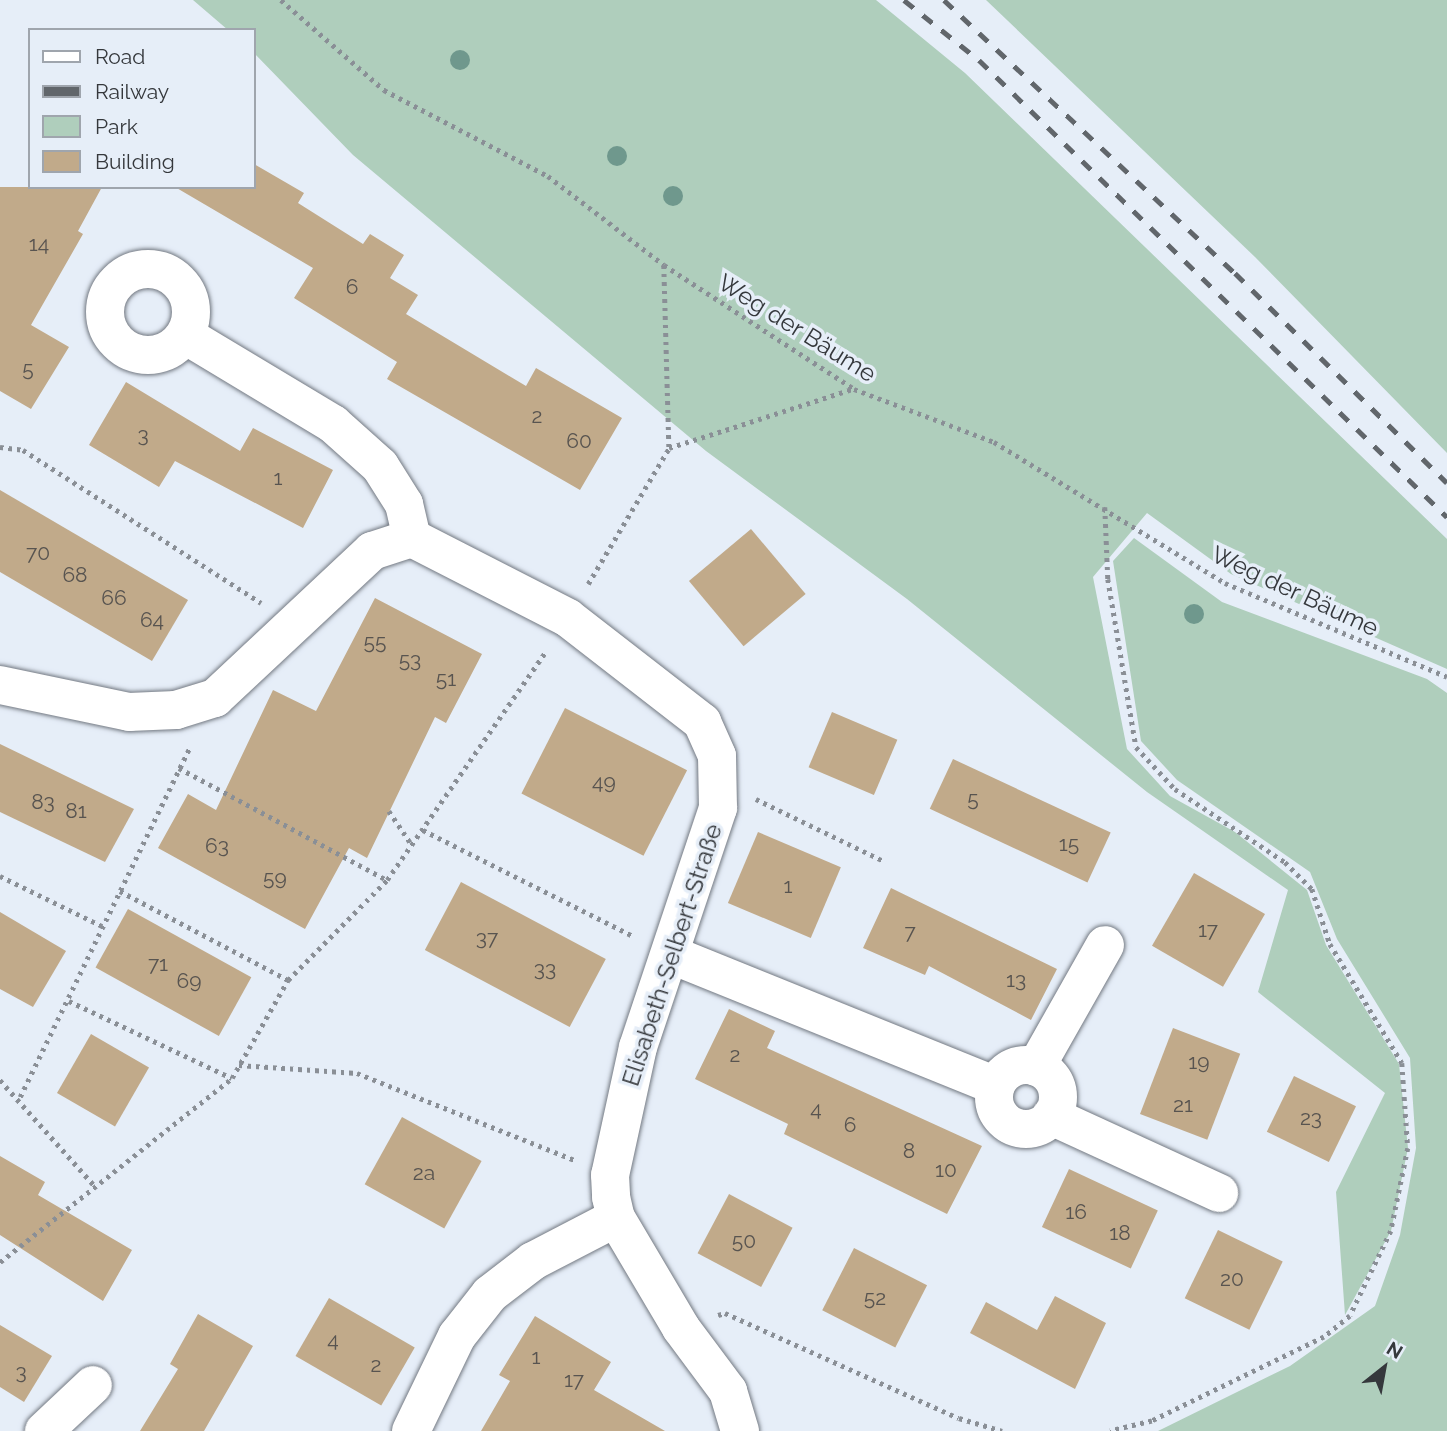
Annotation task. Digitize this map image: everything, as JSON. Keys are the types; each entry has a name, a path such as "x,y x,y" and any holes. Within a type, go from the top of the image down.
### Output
{"street":[{"path":"0,685 129,712 176,710 215,698 372,551 412,538 404,504 380,466 333,424 185,335"},
{"name":"Elisabeth-Selbert-Straße","path":"412,538 568,618 702,722 717,756 718,781 705,859 638,1047 610,1175 616,1218 681,1328 728,1391 740,1431"},
{"path":"1036,1067 1105,945"},
{"path":"672,955 996,1086"},
{"path":"1036,1067 1008,1071 996,1086 995,1107 1007,1123 1027,1129 1051,1116"},
{"path":"1036,1067 1056,1087 1051,1116"},
{"path":"1051,1116 1219,1193"},
{"path":"411,1431 457,1336 490,1294 533,1261 616,1218"},
{"path":"44,1431 93,1385"}],"path":[{"name":"Weg der Bäume","path":"281,0 384,90 548,176 664,265 854,389 994,442 1105,506 1225,583 1447,677"},
{"path":"0,1262 232,1078 288,980 387,880 568,618 669,448 664,265"},
{"path":"669,448 854,389"},
{"path":"0,447 23,450 256,595 281,637"},
{"path":"1105,506 1108,579 1136,747 1175,789 1285,862 1312,889 1330,944 1402,1063 1408,1148 1391,1231 1350,1316 1325,1337 1152,1421 1110,1431"},
{"path":"20,1097 215,698"},
{"path":"179,768 387,880"},
{"path":"718,781 886,862"},
{"path":"389,811 412,845"},
{"path":"423,830 672,955"},
{"path":"0,876 102,926"},
{"path":"120,891 288,980"},
{"path":"69,1001 232,1078"},
{"path":"239,1065 357,1073 610,1175"},
{"path":"0,1080 20,1097 94,1185"},
{"path":"681,1328 725,1313 959,1418 1002,1431"}],"green space":[{"path":"193,0 876,0 965,73 1447,539 1447,669 1231,574 1147,513 1093,577 1127,749 1170,796 1235,832 1307,890 1326,945 1399,1064 1408,1148 1391,1231 1345,1315 1336,1192 1385,1093 1258,992 1288,890 1147,792 907,599 706,451 353,155 256,55 256,28 226,28"},
{"path":"986,0 1447,0 1447,453 1255,257"},
{"path":"1134,538 1222,602 1427,679 1447,693 1447,1431 1158,1431 1290,1366 1375,1306 1400,1235 1416,1148 1410,1058 1337,939 1310,872 1177,780 1141,741 1113,561"}],"building":[{"path":"256,165 304,193 298,203 363,244 370,234 404,255 390,278 418,295 406,314 526,386 536,368 622,418 580,490 387,379 397,362 294,298 313,268 178,189 256,189"},
{"path":"0,187 101,189 78,231 83,234 31,325 69,347 31,409 0,391"},
{"path":"126,382 240,451 253,428 333,470 303,528 175,461 159,487 89,445"},
{"path":"0,490 188,600 152,661 0,572"},
{"path":"751,529 806,594 744,646 689,581"},
{"path":"375,598 482,654 446,723 435,717 367,858 349,848 305,929 158,848 188,794 216,810 273,690 316,711"},
{"path":"565,708 687,770 643,856 521,794"},
{"path":"832,712 897,740 874,795 809,767"},
{"path":"0,744 134,809 105,862 0,812"},
{"path":"953,759 1111,833 1087,882 930,809"},
{"path":"758,832 841,867 811,938 728,903"},
{"path":"1194,873 1265,914 1223,987 1152,946"},
{"path":"461,882 606,959 570,1027 425,950"},
{"path":"891,888 1057,969 1031,1020 929,966 925,975 863,948"},
{"path":"128,909 251,977 219,1036 96,968"},
{"path":"0,912 66,951 33,1007 0,989"},
{"path":"729,1009 775,1031 767,1048 982,1146 947,1214 784,1134 788,1124 695,1079"},
{"path":"1173,1028 1240,1054 1207,1140 1140,1114"},
{"path":"91,1034 149,1068 115,1126 57,1093"},
{"path":"1294,1076 1356,1106 1329,1162 1267,1132"},
{"path":"402,1117 482,1161 444,1228 365,1184"},
{"path":"0,1156 45,1182 38,1195 132,1250 103,1301 0,1235"},
{"path":"1069,1169 1158,1210 1131,1268 1042,1227"},
{"path":"729,1194 793,1228 761,1287 698,1253"},
{"path":"1218,1230 1283,1262 1249,1330 1185,1298"},
{"path":"854,1248 927,1285 895,1348 822,1310"},
{"path":"1055,1296 1106,1323 1075,1389 970,1333 986,1302 1037,1330"},
{"path":"329,1298 415,1348 381,1406 296,1356"},
{"path":"198,1314 253,1346 204,1431 140,1431 178,1369 170,1364"},
{"path":"535,1316 611,1362 594,1390 665,1431 481,1431 510,1381 499,1375"},
{"path":"0,1325 52,1356 24,1402 0,1387"}],"railway":[{"path":"904,0 979,60 1447,517"},
{"path":"944,0 1235,273 1447,483"}]}
